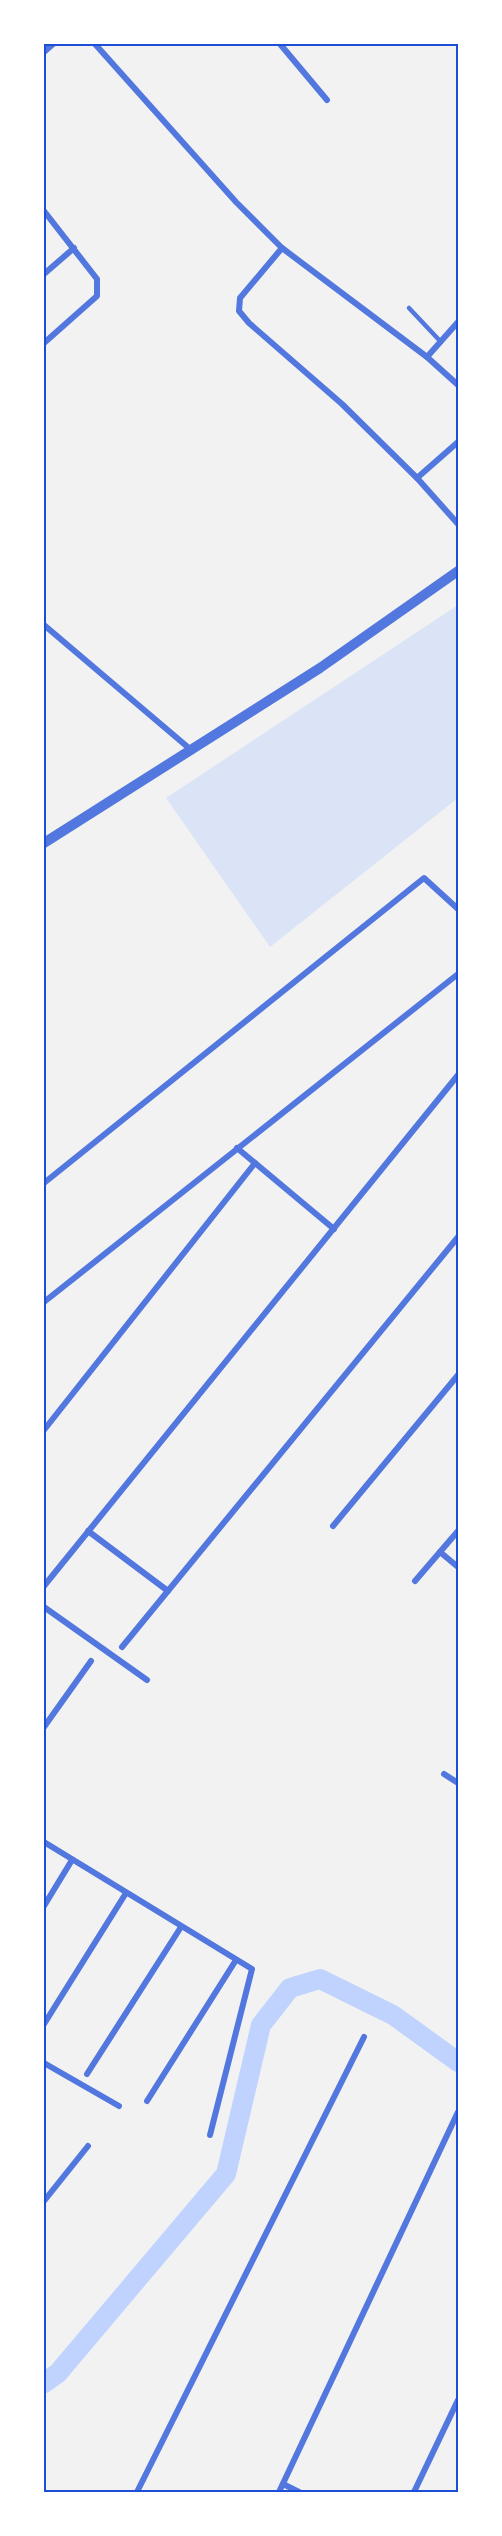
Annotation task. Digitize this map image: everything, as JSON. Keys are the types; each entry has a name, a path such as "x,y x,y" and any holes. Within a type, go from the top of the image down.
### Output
{"street":[{"path":"44,52 53,44"},
{"path":"95,44 236,202 282,248 427,357 459,385"},
{"path":"280,44 327,100"},
{"path":"44,211 97,279 97,296 44,343"},
{"path":"44,274 75,248"},
{"path":"282,248 240,298 239,311 249,323 342,404 417,478 459,524"},
{"path":"427,357 459,322"},
{"path":"417,478 459,442"},
{"path":"44,843 320,668 459,571"},
{"path":"44,625 190,749"},
{"path":"44,1183 424,878 459,909"},
{"path":"44,1302 459,974"},
{"path":"44,1586 459,1076"},
{"path":"237,1149 334,1229"},
{"path":"44,1430 255,1163"},
{"path":"122,1647 459,1237"},
{"path":"333,1526 459,1375"},
{"path":"88,1531 168,1590"},
{"path":"416,1581 459,1531"},
{"path":"440,1552 459,1567"},
{"path":"44,1607 147,1680"},
{"path":"44,1727 91,1661"},
{"path":"444,1774 459,1783"},
{"path":"44,1842 252,1969 210,2135"},
{"path":"44,1906 72,1860"},
{"path":"44,2024 126,1893"},
{"path":"87,2074 181,1927"},
{"path":"147,2101 236,1960"},
{"path":"137,2493 364,2037"},
{"path":"44,2063 119,2106"},
{"path":"279,2493 459,2112"},
{"path":"44,2201 88,2146"},
{"path":"414,2493 459,2400"},
{"path":"283,2484 299,2493"}],"lane":[{"path":"409,308 441,342"}],"shaded area":[{"path":"458,605 458,798 270,947 166,798"}],"waterway":[{"path":"44,2383 58,2373 226,2174 261,2025 290,1988 320,1979 393,2015 458,2062"}]}
